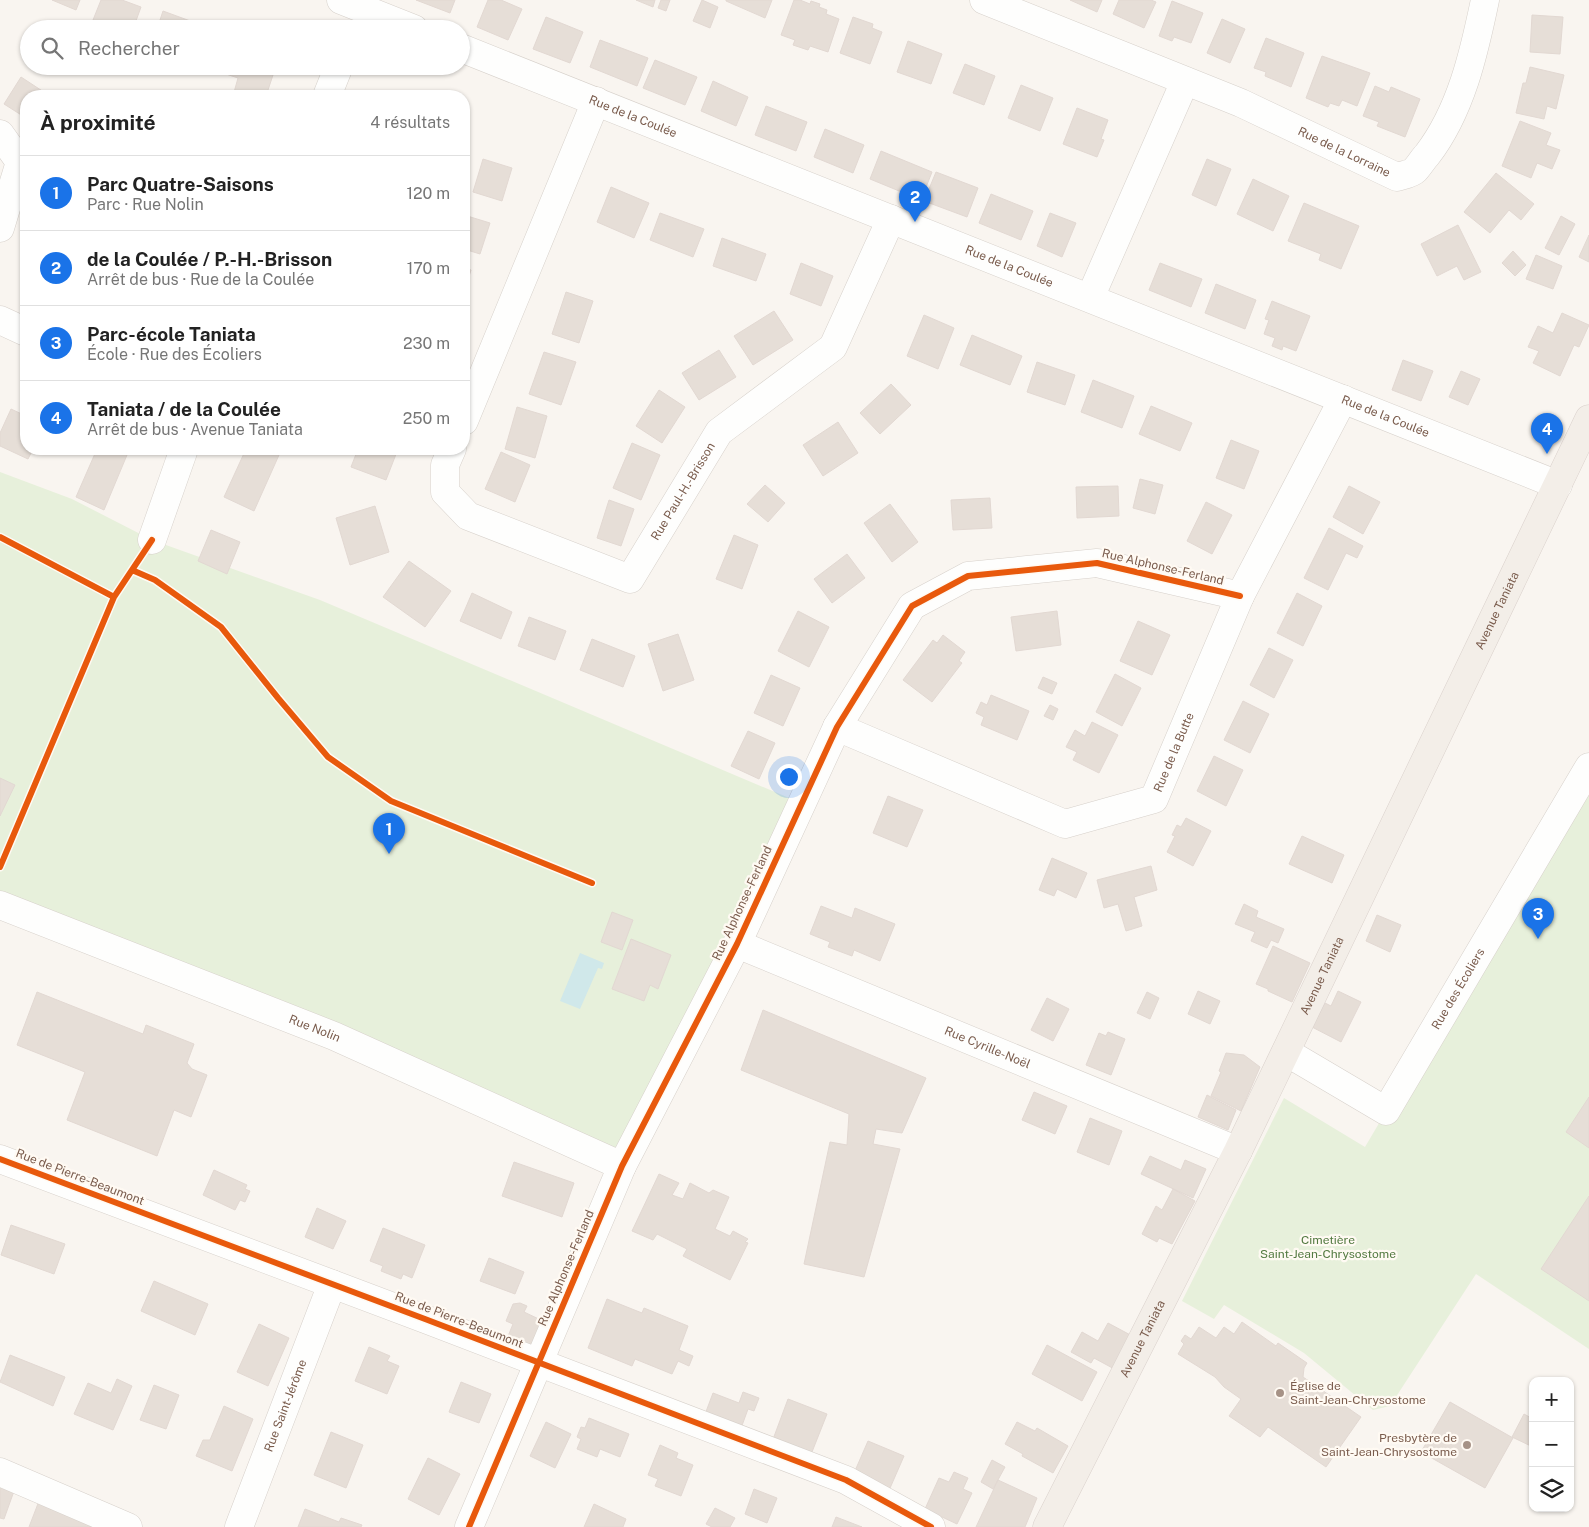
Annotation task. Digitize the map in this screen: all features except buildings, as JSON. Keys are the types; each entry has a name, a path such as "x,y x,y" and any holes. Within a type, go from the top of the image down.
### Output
{"main road":[{"name":"Avenue Taniata","path":"1048,1527 1238,1151 1589,419"}],"street":[{"name":"Rue de la Lorraine","path":"984,0 1241,103 1397,177 1414,171 1432,148 1447,124 1460,93 1485,0"},
{"path":"353,12 382,20"},
{"name":"Rue de la Coulée","path":"470,52 1558,485"},
{"path":"329,90 335,75"},
{"path":"1090,298 1185,81"},
{"path":"470,406 596,101"},
{"path":"0,134 20,162 0,228"},
{"name":"Rue Paul-H.-Brisson","path":"449,455 445,465 446,492 468,516 630,579 719,432 833,347 892,219"},
{"path":"0,320 20,329"},
{"name":"Rue de la Butte","path":"837,727 1066,824 1154,799 1240,596 1343,399"},
{"path":"152,540 182,455"},
{"name":"Rue Alphonse-Ferland","path":"468,1527 622,1166 737,944 837,727 912,606 968,576 1097,563 1240,596"},
{"name":"Rue des Écoliers","path":"1286,1052 1386,1111 1589,767"},
{"name":"Rue Nolin","path":"0,905 334,1036 622,1166"},
{"name":"Rue Cyrille-Noël","path":"737,944 1238,1151"},
{"name":"Rue de Pierre-Beaumont","path":"0,1159 846,1480 931,1527"},
{"name":"Rue Saint-Jérôme","path":"239,1527 332,1284"},
{"path":"0,1472 128,1527"}],"green space":[{"path":"0,472 72,499 152,540 320,600 801,803 622,1166 0,905"},
{"name":"Cimetière Saint-Jean-Chrysostome","path":"1589,767 1589,1349 1476,1274 1390,1406 1373,1410 1304,1353 1224,1305 1214,1319 1182,1301 1284,1098 1365,1147"}],"water":[{"path":"580,953 604,963 602,969 598,968 580,1009 560,1001"}],"cycle path":[{"path":"0,537 114,597"},
{"path":"0,867 114,597 152,540"},
{"path":"469,1527 622,1166 737,944 837,727 912,606 968,576 1097,563 1240,596"},
{"path":"132,570 155,580 221,627 328,757 391,801 592,883"},
{"path":"0,1159 846,1480 931,1527"}],"place":[{"name":"de la Coulée / P.-H.-Brisson","path":"915,222"},
{"name":"Taniata / de la Coulée","path":"1547,454"},
{"name":"Parc Quatre-Saisons","path":"389,854"},
{"name":"Parc-école Taniata","path":"1538,939"},
{"name":"Église de Saint-Jean-Chrysostome","path":"1280,1393"},
{"name":"Presbytère de Saint-Jean-Chrysostome","path":"1467,1445"}]}
